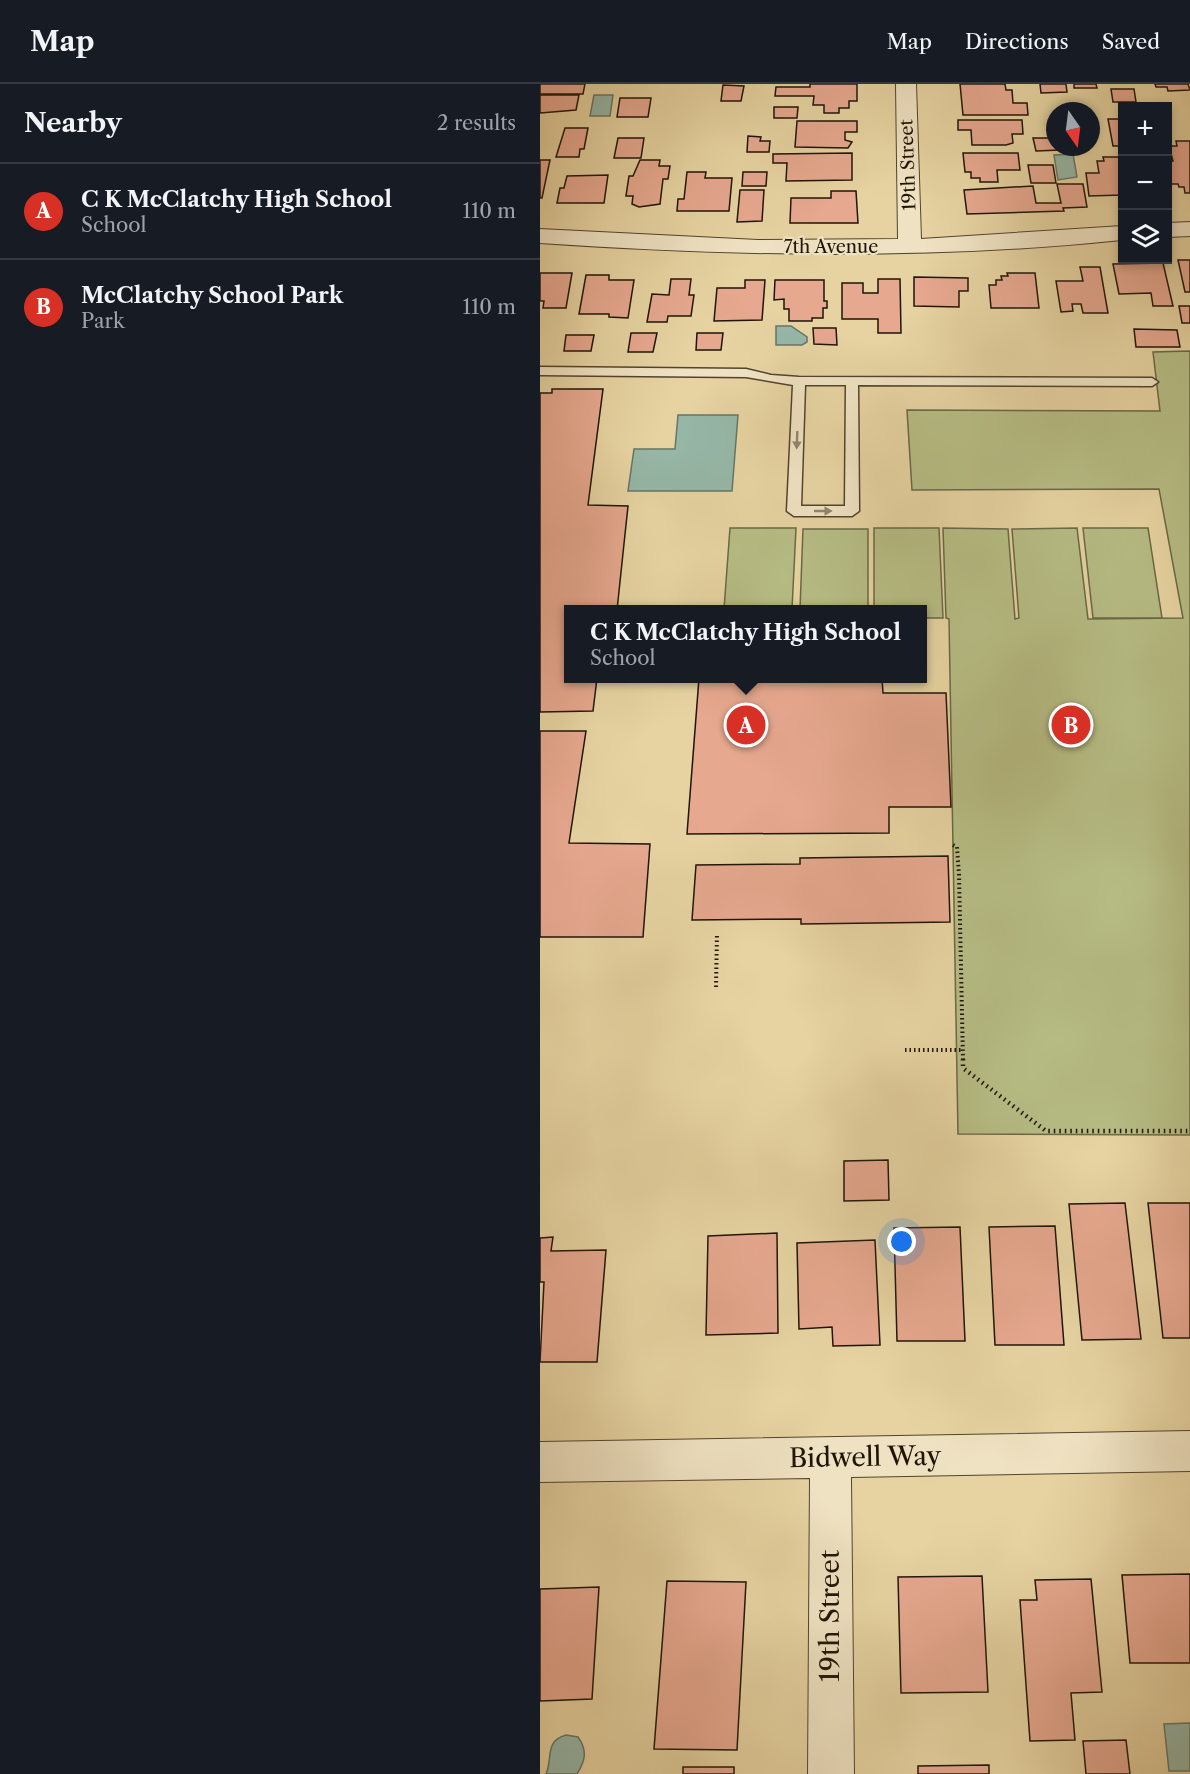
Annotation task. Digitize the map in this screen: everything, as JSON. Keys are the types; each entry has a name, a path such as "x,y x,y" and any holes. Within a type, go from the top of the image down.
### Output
{"street":[{"name":"19th Street","path":"906,84 910,246"},
{"path":"1172,230 1190,229"},
{"name":"7th Avenue","path":"540,236 725,247 997,244 1118,233"},
{"name":"Bidwell Way","path":"540,1462 1190,1451"},
{"name":"19th Street","path":"830,1457 831,1774"}],"lane":[{"path":"540,371 746,374 799,381 1152,382"},
{"path":"799,381 794,512 852,511 852,381"}],"path":[{"path":"953,845 957,847 961,903 958,932 963,1068 1046,1131 1190,1131"},
{"path":"716,987 717,933"},
{"path":"905,1050 962,1050"}],"green space":[{"path":"1190,351 1190,1135 958,1134 949,619 946,618 943,528 1008,529 1015,619 1019,618 1012,529 1077,528 1088,619 1183,618 1159,489 912,490 907,410 1160,411 1153,352"},
{"path":"730,528 796,528 792,605 724,605"},
{"path":"874,528 939,528 943,618 927,618 927,605 874,605"},
{"path":"1083,528 1148,528 1162,618 1093,618"},
{"path":"803,529 868,529 868,605 800,605"}],"shaded area":[{"path":"594,95 613,95 610,116 590,116"},
{"path":"1054,156 1073,156 1077,177 1058,180"},
{"path":"776,326 791,326 807,337 807,342 802,345 776,345"},
{"path":"678,415 738,415 732,491 628,491 634,449 675,449"},
{"path":"1190,1723 1190,1771 1169,1771 1164,1724"},
{"path":"566,1735 578,1737 583,1747 584,1756 580,1769 577,1774 546,1774 552,1746 559,1738"}],"building":[{"path":"540,84 585,84 583,94 540,94"},
{"path":"810,84 857,84 857,101 849,101 849,108 839,108 839,113 824,113 824,105 813,105 814,96 775,96 776,87 810,87"},
{"path":"960,84 1005,84 1006,90 1012,90 1013,103 1027,103 1028,115 963,115"},
{"path":"1040,84 1066,84 1067,92 1041,93"},
{"path":"1074,84 1096,84 1097,88 1074,88"},
{"path":"1155,84 1188,84 1190,90 1168,91 1167,87 1156,87"},
{"path":"723,85 744,86 741,101 721,101"},
{"path":"1111,89 1134,89 1136,102 1113,102"},
{"path":"540,95 579,95 576,110 540,113"},
{"path":"620,98 651,98 648,117 617,117"},
{"path":"774,107 798,107 797,118 774,118"},
{"path":"1108,119 1118,119 1118,146 1113,146"},
{"path":"958,120 1022,120 1023,134 1012,134 1013,143 1006,145 972,145 971,130 958,130"},
{"path":"797,121 857,121 857,132 845,132 845,140 852,142 848,148 795,147"},
{"path":"565,128 588,128 584,149 580,149 579,157 556,157"},
{"path":"748,136 761,137 760,141 770,141 769,152 747,152"},
{"path":"618,138 644,138 641,158 614,158"},
{"path":"1033,138 1046,138 1046,151 1036,151"},
{"path":"1176,141 1190,141 1190,193 1185,193 1184,187 1179,187 1178,184 1172,184 1172,146 1177,146"},
{"path":"852,153 852,180 786,181 787,163 773,163 773,154"},
{"path":"963,153 1018,153 1020,170 997,170 998,182 980,182 980,178 971,178 971,172 965,172"},
{"path":"1103,157 1118,157 1118,195 1089,196 1086,173 1099,173 1097,161 1104,161"},
{"path":"540,160 550,160 542,198 540,198"},
{"path":"640,160 660,160 659,166 670,166 668,179 663,179 660,204 639,207 632,204 633,196 626,196 629,176 633,176"},
{"path":"1028,165 1053,165 1056,183 1031,183"},
{"path":"687,172 706,172 705,178 732,178 729,211 677,211 678,199 684,199"},
{"path":"743,172 767,172 766,186 742,186"},
{"path":"608,175 604,203 557,203 560,188 564,188 567,176"},
{"path":"1057,184 1083,184 1087,207 1063,208 1064,211 967,214 964,190 1033,186 1036,203 1061,203"},
{"path":"740,190 764,190 762,221 737,222"},
{"path":"831,191 856,191 858,223 790,223 791,198 831,198"},
{"path":"1178,260 1190,260 1190,292 1185,292"},
{"path":"1113,264 1163,264 1173,306 1153,306 1151,293 1119,294"},
{"path":"1080,267 1100,267 1108,313 1083,313 1081,304 1072,304 1073,311 1061,312 1056,281 1083,281"},
{"path":"540,273 572,273 566,308 543,308 544,301 540,301"},
{"path":"1007,273 1035,273 1039,308 991,308 989,285 996,285 996,280 1002,280 1001,276 1008,276"},
{"path":"586,275 609,275 609,280 634,280 628,318 609,317 609,314 579,314"},
{"path":"914,277 968,278 968,291 959,291 959,307 914,306"},
{"path":"671,279 691,279 689,295 694,295 691,316 668,316 667,322 647,322 652,294 669,295"},
{"path":"878,279 900,279 901,333 878,333 878,319 842,319 842,283 863,283 863,293 878,293"},
{"path":"745,280 765,280 762,320 714,321 717,288 745,288"},
{"path":"775,280 824,280 824,301 827,301 827,308 823,308 823,318 812,318 812,321 789,321 789,309 784,309 784,299 774,300"},
{"path":"1179,306 1190,306 1190,323 1182,323"},
{"path":"813,328 836,328 837,345 814,344"},
{"path":"1134,329 1177,330 1180,347 1136,347"},
{"path":"631,333 657,333 653,352 628,352"},
{"path":"697,333 723,333 721,350 696,350"},
{"path":"566,335 594,335 591,351 564,351"},
{"path":"552,389 603,389 588,505 628,506 618,605 564,605 564,683 596,683 593,711 540,712 540,393 552,393"},
{"path":"699,683 882,683 883,693 946,693 951,807 889,807 889,833 687,834"},
{"path":"540,731 586,731 569,843 650,844 643,937 540,937"},
{"path":"948,856 950,922 801,924 801,919 692,920 696,865 800,864 800,858"},
{"path":"888,1160 889,1200 844,1201 844,1161"},
{"path":"1125,1203 1141,1339 1082,1340 1069,1204"},
{"path":"1148,1203 1190,1203 1190,1338 1163,1338"},
{"path":"1055,1226 1064,1345 995,1345 989,1227"},
{"path":"960,1227 965,1341 897,1341 894,1228"},
{"path":"777,1233 778,1333 706,1335 708,1236"},
{"path":"553,1237 551,1251 606,1250 597,1362 540,1362 544,1282 540,1282 540,1238"},
{"path":"875,1240 880,1345 833,1346 832,1327 799,1329 797,1243"},
{"path":"1190,1574 1190,1663 1130,1663 1122,1575"},
{"path":"982,1576 988,1692 901,1693 898,1577"},
{"path":"1091,1579 1102,1692 1071,1693 1075,1740 1030,1741 1020,1600 1037,1600 1035,1580"},
{"path":"667,1581 746,1582 737,1750 654,1749"},
{"path":"599,1587 592,1699 540,1701 540,1589"},
{"path":"1126,1740 1130,1774 1086,1774 1083,1741"},
{"path":"989,1765 989,1774 918,1774 918,1766"},
{"path":"683,1767 734,1767 734,1774 683,1774"}],"place":[{"name":"C K McClatchy High School","path":"746,725"},
{"name":"McClatchy School Park","path":"1071,725"}]}
